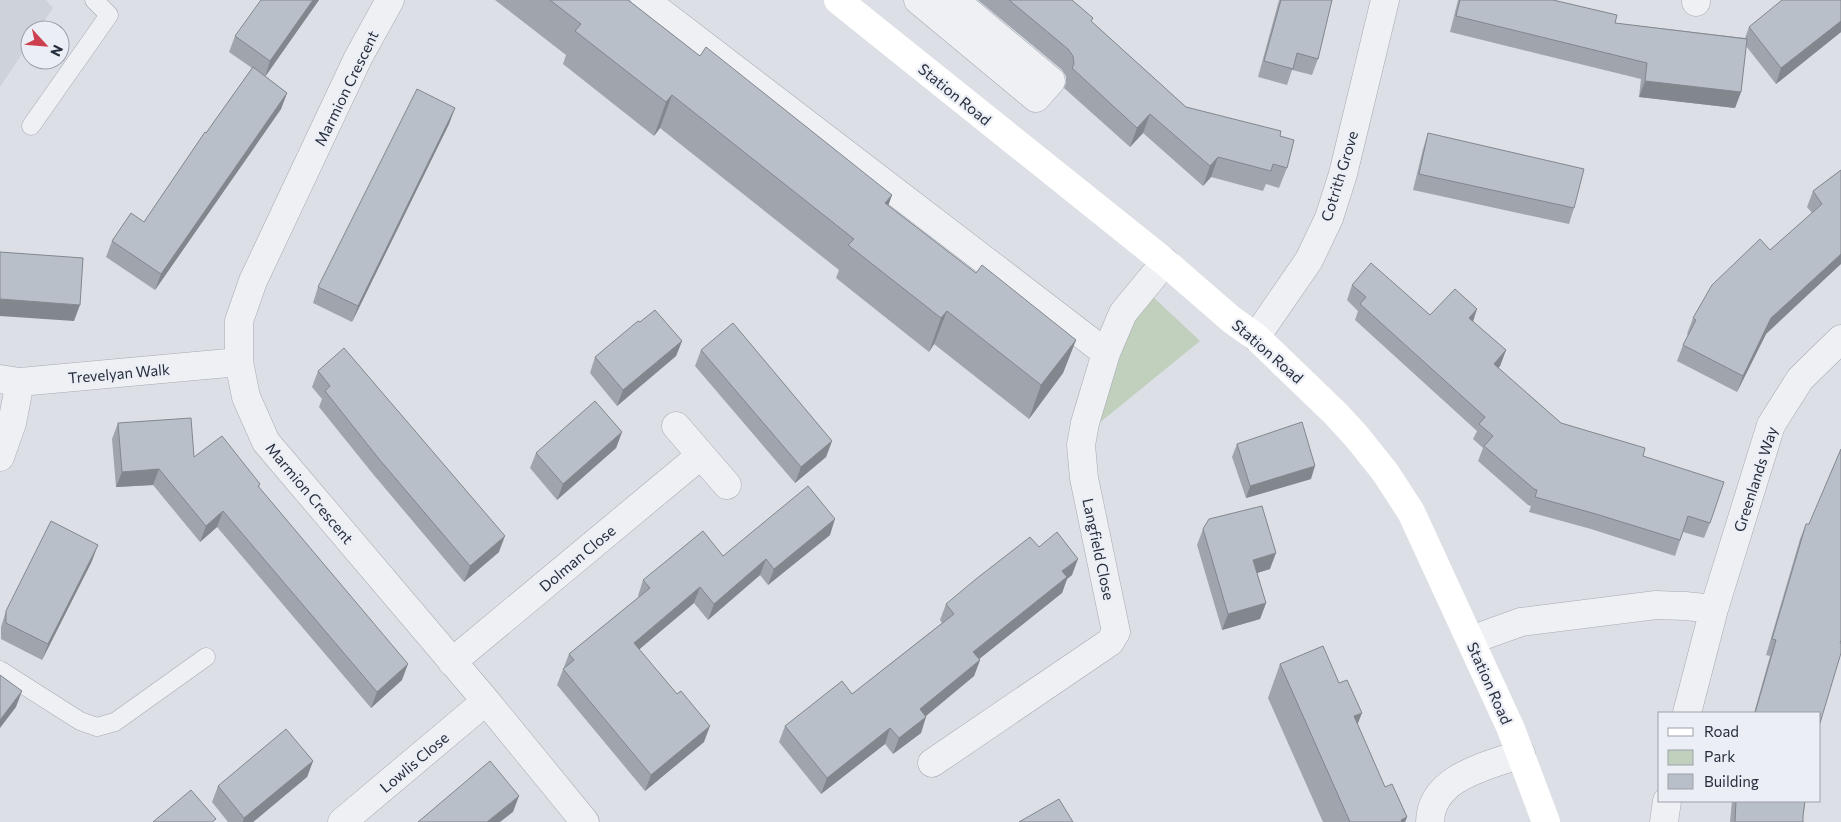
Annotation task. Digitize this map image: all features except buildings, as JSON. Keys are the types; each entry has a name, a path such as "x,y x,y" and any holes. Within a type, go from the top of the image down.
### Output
{"main road":[{"name":"Station Road","path":"838,0 1165,262 1232,320 1256,336 1336,414 1385,472 1411,512 1471,640 1521,754 1546,822"}],"street":[{"name":"Marmion Crescent","path":"390,0 358,58 253,281 239,321 239,362 246,397 266,442 486,701 585,822"},
{"path":"645,0 1106,353"},
{"path":"918,0 1036,98 1051,80 954,0"},
{"name":"Cotrith Grove","path":"1256,336 1309,260 1328,218 1343,174 1386,0"},
{"name":"Langfield Close","path":"932,763 1110,642 1116,632 1084,478 1081,445 1085,423 1106,353 1123,313 1165,262"},
{"name":"Greenlands Way","path":"1687,712 1714,609 1771,426 1800,379 1841,339"},
{"name":"Trevelyan Walk","path":"10,380 239,362"},
{"path":"0,458 12,423 10,380"},
{"path":"676,426 727,485"},
{"name":"Dolman Close","path":"452,662 701,455"},
{"path":"1471,640 1520,622 1656,606 1714,609"},
{"name":"Lowlis Close","path":"342,822 486,701"},
{"path":"1430,822 1430,812 1437,797 1459,777 1521,754"},
{"path":"1664,822 1667,802"}],"lane":[{"path":"31,126 109,15 94,0"},
{"path":"0,670 80,721 97,727 115,722 206,657"}],"shaded area":[{"path":"0,0 46,0 53,8 45,20 20,20 20,57 0,87"}],"green space":[{"path":"1149,293 1200,341 1098,424 1121,344"}]}
